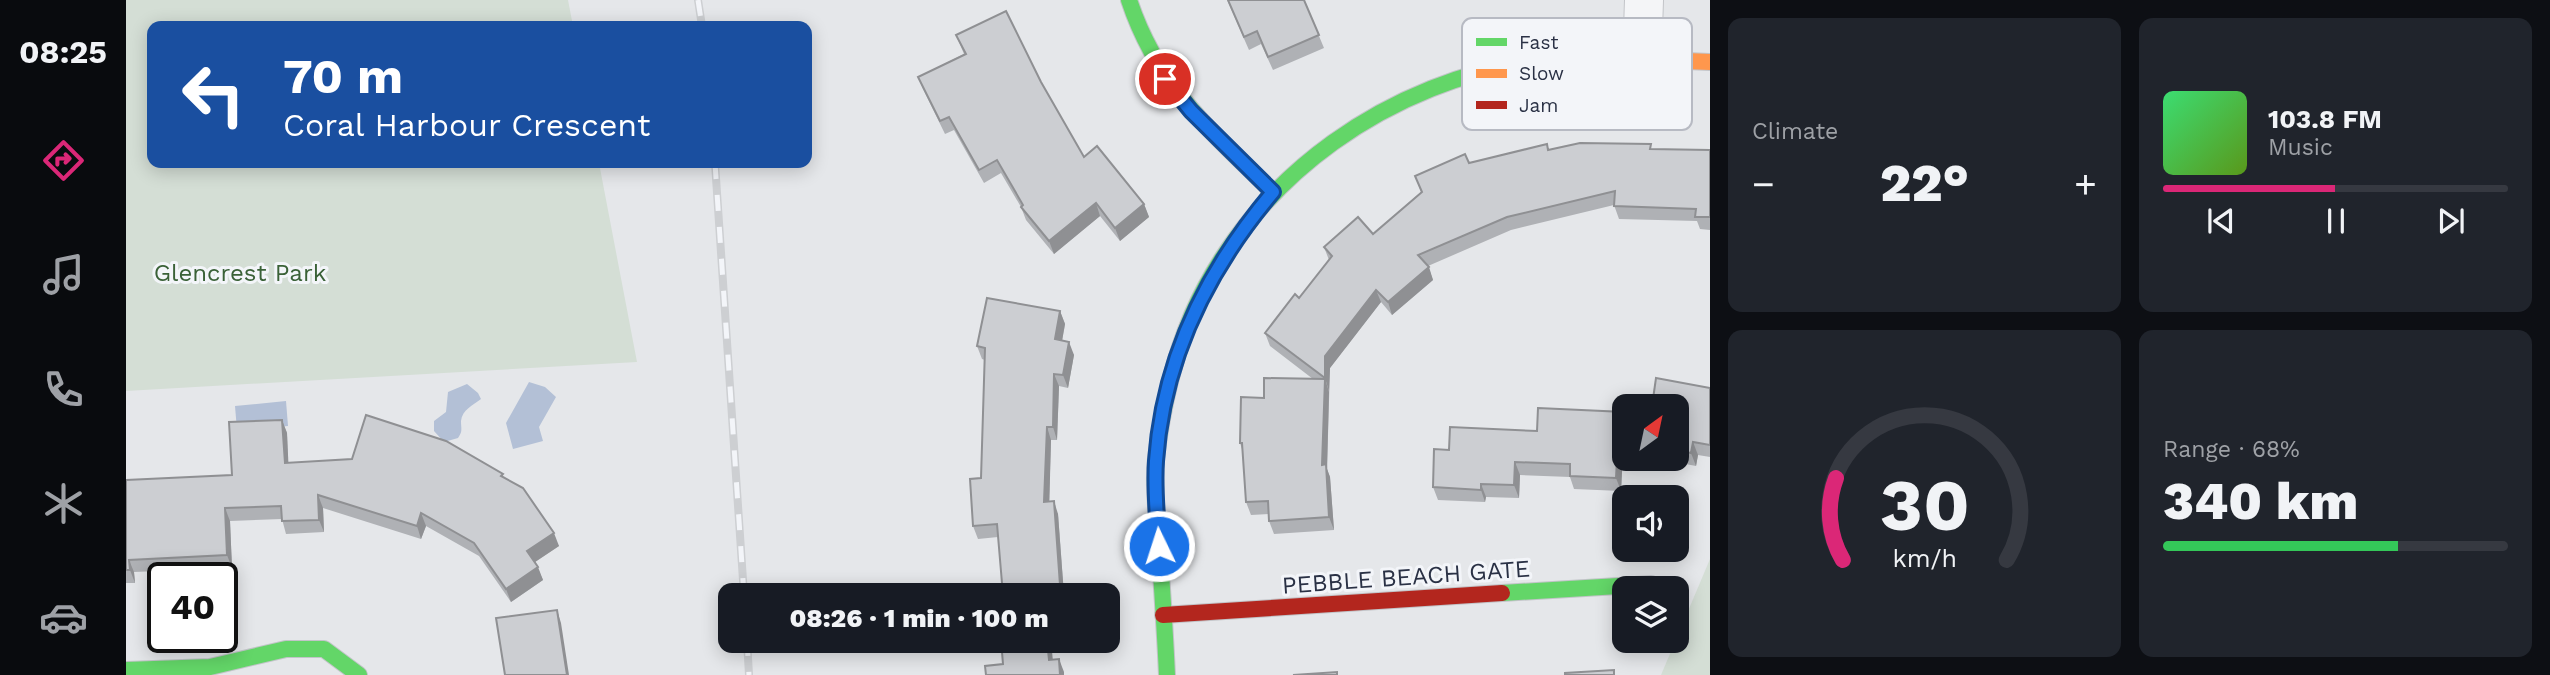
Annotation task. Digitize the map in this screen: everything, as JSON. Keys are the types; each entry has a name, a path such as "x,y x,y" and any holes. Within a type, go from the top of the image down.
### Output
{"street":[{"path":"1129,0 1144,43 1165,79 1191,111 1273,192"},
{"path":"1643,18 1644,0"},
{"path":"1692,61 1710,62"},
{"path":"1167,675 1156,460 1167,388 1188,327 1215,270 1244,226 1273,192 1312,156 1359,122 1413,93 1462,77"},
{"name":"PEBBLE BEACH GATE","path":"1163,615 1612,586"},
{"path":"126,670 210,667 286,649 324,649 359,675"}],"green space":[{"name":"Glencrest Park","path":"126,0 568,0 572,21 147,21 147,168 600,168 637,362 126,391"},
{"path":"1710,559 1710,675 1661,675 1670,653 1689,653 1689,609"}],"water":[{"path":"529,382 545,387 556,397 539,427 543,441 513,449 506,423"},
{"path":"467,384 481,399 463,414 458,438 444,442 434,431 434,421 446,412 448,392"},
{"path":"286,401 288,426 237,430 235,406"}],"building":[{"path":"1228,0 1304,0 1319,35 1268,57 1257,31 1244,37"},
{"path":"1006,11 1041,82 1084,157 1097,146 1144,204 1115,228 1096,203 1049,241 1021,207 1023,205 997,160 979,170 949,117 940,121 918,77 966,54 956,35"},
{"path":"1580,143 1651,144 1650,149 1710,150 1710,217 1695,217 1696,209 1614,206 1615,191 1507,217 1418,255 1429,267 1388,302 1376,290 1325,356 1325,378 1265,333 1295,294 1299,298 1332,256 1324,247 1358,217 1373,234 1422,192 1415,176 1465,154 1469,163 1547,144 1548,150"},
{"path":"987,298 1060,311 1055,339 1069,342 1063,375 1054,374 1053,427 1047,427 1044,502 1054,501 1060,583 1002,583 997,524 973,526 970,479 981,478 985,348 977,346"},
{"path":"1264,378 1325,379 1322,465 1326,464 1329,517 1269,521 1268,501 1246,502 1240,443 1241,397 1264,398"},
{"path":"1656,378 1710,388 1710,445 1693,442 1689,453 1689,394 1654,394"},
{"path":"1538,408 1612,411 1612,471 1616,471 1616,478 1570,476 1570,464 1515,462 1514,485 1481,484 1481,490 1433,487 1434,449 1449,450 1450,427 1537,431"},
{"path":"366,415 446,441 523,488 554,533 527,551 538,567 506,589 474,543 421,513 417,526 318,495 319,520 282,521 281,506 225,508 227,555 129,560 130,570 126,570 126,480 232,475 229,422 282,420 285,463 352,459"},
{"path":"557,610 567,675 505,675 496,618"},
{"path":"1002,653 1048,653 1049,660 1059,659 1060,675 986,675 985,666 1003,664"},
{"path":"1614,670 1614,675 1565,675 1565,673"},
{"path":"1337,672 1337,675 1293,675"}],"railway":[{"path":"698,0 701,21"},
{"path":"715,168 743,583"},
{"path":"748,653 749,675"}],"traffic: fast":[{"path":"1129,0 1155,57 1188,105 1228,149 1273,192"},
{"path":"1167,675 1156,500 1156,458 1161,421 1174,367 1192,315 1218,265 1251,219 1290,178 1333,142 1380,113 1431,89 1462,79"},
{"path":"1502,593 1612,586"},
{"path":"126,670 210,667 286,649 324,649 359,675"}],"traffic: slow":[{"path":"1692,61 1710,62"}],"traffic: jam":[{"path":"1163,615 1502,593"}],"route":[{"path":"1159,546 1156,460 1167,388 1194,312 1215,270 1244,226 1273,192 1191,111 1165,79"}]}
